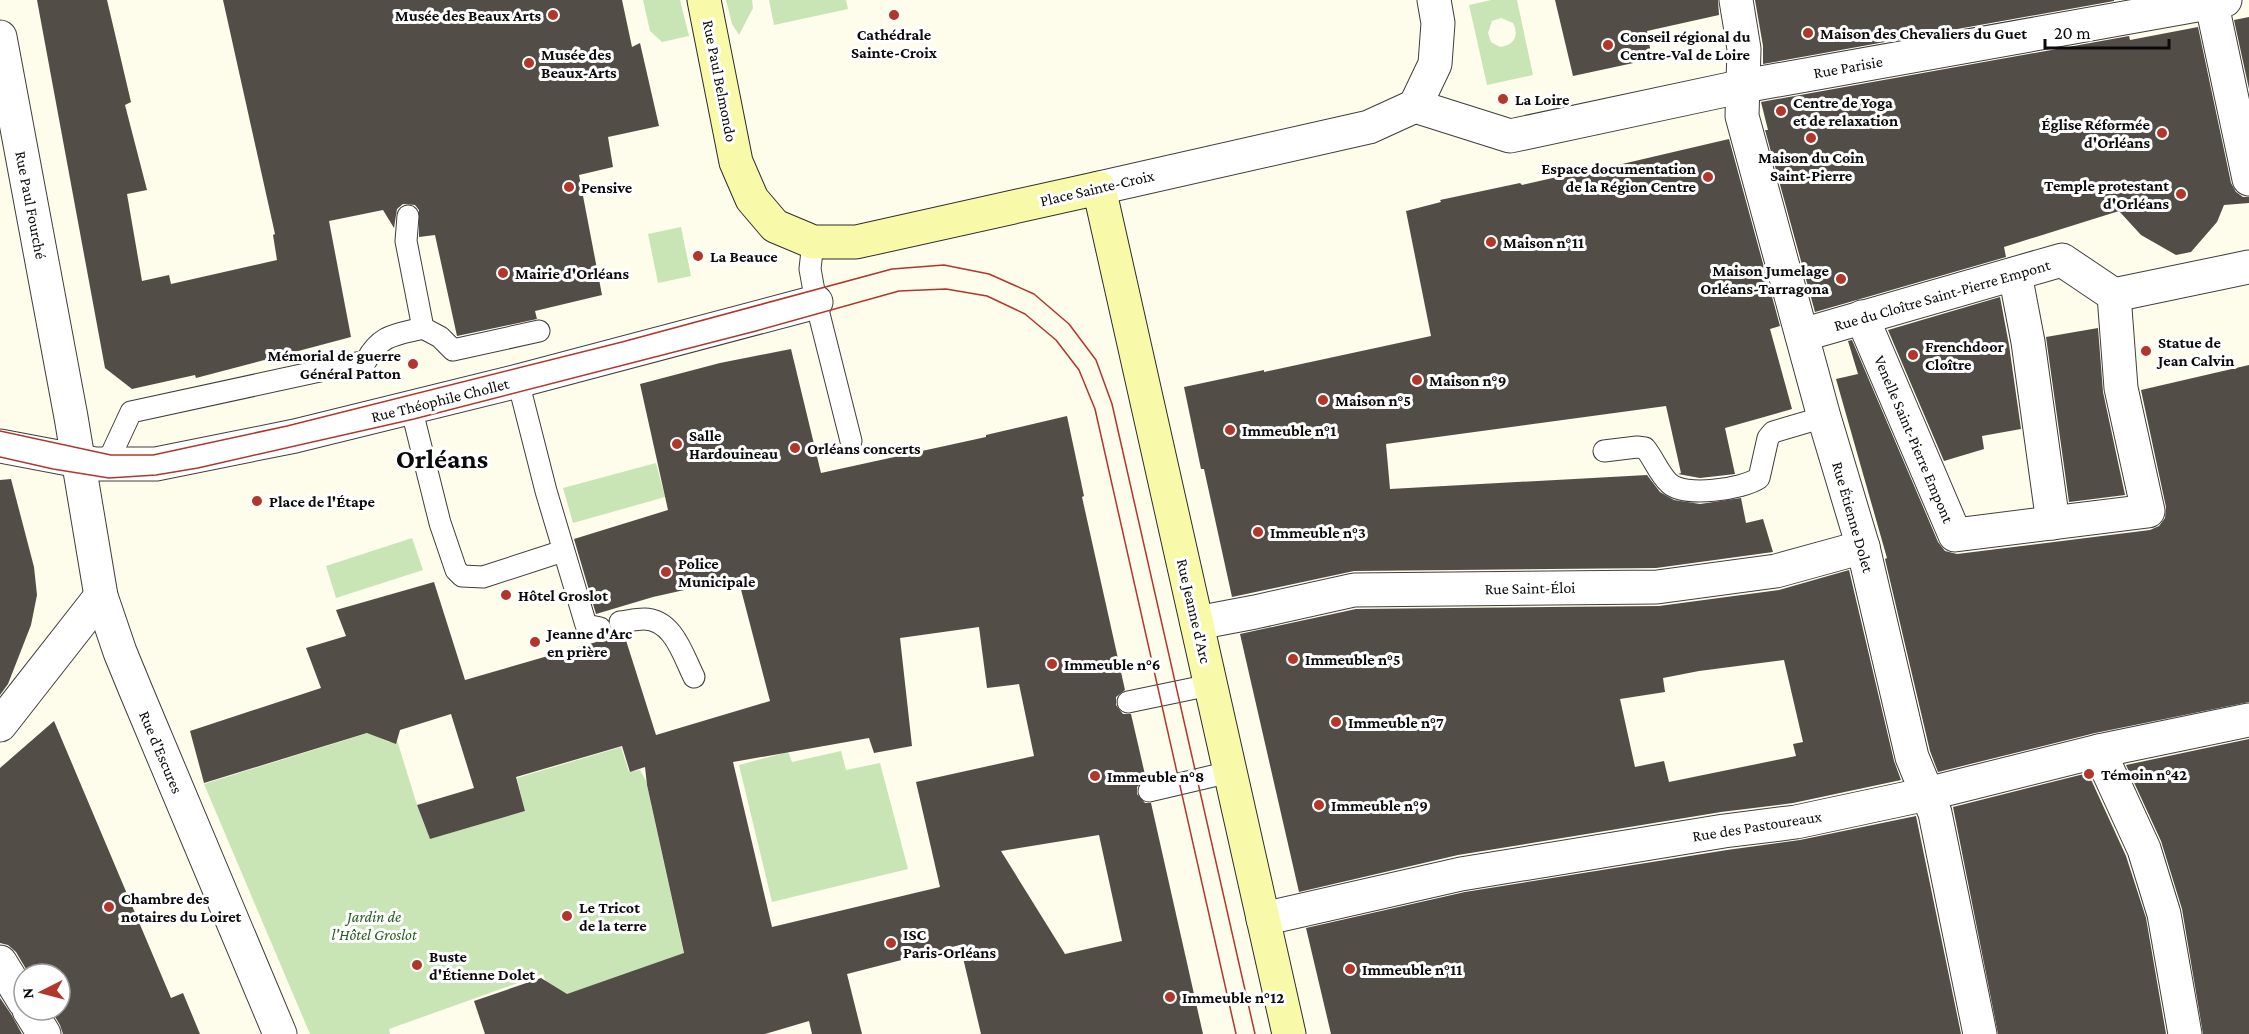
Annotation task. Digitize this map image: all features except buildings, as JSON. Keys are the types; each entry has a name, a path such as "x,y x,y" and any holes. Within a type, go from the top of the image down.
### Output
{"street":[{"name":"Rue Paul Belmondo","path":"704,0 736,162"},
{"path":"1415,106 1435,64 1438,23 1434,0"},
{"name":"Rue Étienne Dolet","path":"1736,0 1744,49 1742,116 1824,417 1863,547 1890,656 1909,747 1935,813 1980,1034"},
{"path":"2216,1 2249,179"},
{"name":"Rue Parisie","path":"1415,106 1510,136 1744,86 2216,1"},
{"name":"Rue Paul Fourché","path":"0,37 62,372 86,462"},
{"name":"Place Sainte-Croix","path":"736,162 752,199 775,226 813,242 856,243 1369,127 1415,106"},
{"name":"Rue Jeanne d'Arc","path":"1099,188 1289,1034"},
{"name":"Rue du Cloître Saint-Pierre Empont","path":"1802,335 2062,260 2114,295"},
{"path":"2114,295 2249,267"},
{"path":"2015,274 2029,352 2053,523"},
{"name":"Venelle Saint-Pierre Empont","path":"1862,318 1955,535 2148,511 2121,388 2114,295"},
{"name":"Rue Théophile Chollet","path":"0,446 86,462 156,464 295,436 518,381 816,302"},
{"name":"Rue d'Escures","path":"86,462 101,596 136,692 280,1034"},
{"name":"Rue Saint-Éloi","path":"1197,623 1354,590 1657,587 1776,571 1863,547"},
{"path":"0,725 101,596"},
{"name":"Rue des Pastoureaux","path":"1263,919 1461,874 1724,831 1778,816 1927,794 2099,751 2249,720"},
{"path":"2099,751 2144,849 2164,914 2185,1034"},
{"path":"0,963 12,982"}],"lane":[{"path":"408,216 406,241 423,328"},
{"path":"813,242 810,269 816,302 851,441"},
{"path":"86,462 111,455 131,412 366,361 375,346 389,336 423,328 440,337 453,350 539,331"},
{"path":"518,381 544,483 586,625 610,625 645,619 656,621 665,626 676,639 694,677"},
{"path":"411,407 440,523 456,570 462,576 483,577 564,551"},
{"path":"1604,451 1645,448 1669,483 1678,489 1716,492 1752,483 1759,478 1768,438 1773,432 1824,417"},
{"path":"1128,702 1210,685"},
{"path":"1149,791 1230,772"}],"green space":[{"path":"643,0 680,0 689,36 662,42 650,31"},
{"path":"726,0 752,0 753,8 739,35 732,24"},
{"path":"769,0 846,0 848,9 774,25"},
{"path":"1491,0 1517,0 1533,75 1487,85 1469,5","holes":["1501,18 1513,23 1516,32 1512,42 1500,47 1491,42 1488,33 1492,21"]},
{"path":"681,227 691,276 658,283 648,234"},
{"path":"656,463 665,497 573,523 563,488"},
{"path":"412,538 423,570 336,598 326,566"},
{"name":"Jardin de l'Hôtel Groslot","path":"378,730 382,739 389,742 397,740 430,839 525,811 517,778 621,747 629,772 640,770 646,781 684,955 552,999 543,974 389,1029 390,1034 310,1034 204,784"},
{"path":"841,751 846,770 880,763 908,869 772,902 739,765 788,752 792,762"}],"tram line":[{"path":"0,431 111,455 153,455 287,426 622,342 892,269 944,265 989,274 1034,294 1069,324 1096,360 1112,404 1255,1034"},
{"path":"0,457 109,478 156,475 198,468 414,419 756,331 899,291 946,289 987,296 1025,314 1056,340 1079,370 1095,409 1236,1034"}],"place":[{"name":"Musée des Beaux Arts","path":"553,15"},
{"name":"Cathédrale Sainte-Croix","path":"894,15"},
{"name":"Maison des Chevaliers du Guet","path":"1808,33"},
{"name":"Conseil régional du Centre-Val de Loire","path":"1608,45"},
{"name":"Musée des Beaux-Arts","path":"529,63"},
{"name":"La Loire","path":"1503,99"},
{"name":"Centre de Yoga et de relaxation","path":"1781,111"},
{"name":"Église Réformée d'Orléans","path":"2162,133"},
{"name":"Maison du Coin Saint-Pierre","path":"1811,138"},
{"name":"Espace documentation de la Région Centre","path":"1708,177"},
{"name":"Pensive","path":"569,187"},
{"name":"Temple protestant d'Orléans","path":"2181,194"},
{"name":"Maison n°11","path":"1491,242"},
{"name":"La Beauce","path":"698,256"},
{"name":"Mairie d'Orléans","path":"503,273"},
{"name":"Maison Jumelage Orléans-Tarragona","path":"1841,279"},
{"name":"Statue de Jean Calvin","path":"2146,351"},
{"name":"Frenchdoor Cloître","path":"1913,355"},
{"name":"Mémorial de guerre Général Patton","path":"413,364"},
{"name":"Maison n°9","path":"1417,380"},
{"name":"Maison n°5","path":"1323,400"},
{"name":"Immeuble n°1","path":"1230,430"},
{"name":"Salle Hardouineau","path":"677,444"},
{"name":"Orléans concerts","path":"795,448"},
{"name":"Place de l'Étape","path":"257,501"},
{"name":"Immeuble n°3","path":"1258,532"},
{"name":"Police Municipale","path":"666,572"},
{"name":"Hôtel Groslot","path":"506,595"},
{"name":"Jeanne d'Arc en prière","path":"535,642"},
{"name":"Immeuble n°5","path":"1293,659"},
{"name":"Immeuble n°6","path":"1052,664"},
{"name":"Immeuble n°7","path":"1336,722"},
{"name":"Témoin n°42","path":"2089,774"},
{"name":"Immeuble n°8","path":"1095,776"},
{"name":"Immeuble n°9","path":"1319,805"},
{"name":"Chambre des notaires du Loiret","path":"109,907"},
{"name":"Le Tricot de la terre","path":"567,916"},
{"name":"ISC Paris-Orléans","path":"891,943"},
{"name":"Buste d'Étienne Dolet","path":"417,965"},
{"name":"Immeuble n°11","path":"1350,969"},
{"name":"Immeuble n°12","path":"1170,997"}],"district":[{"name":"Orléans","path":"442,458"}]}
